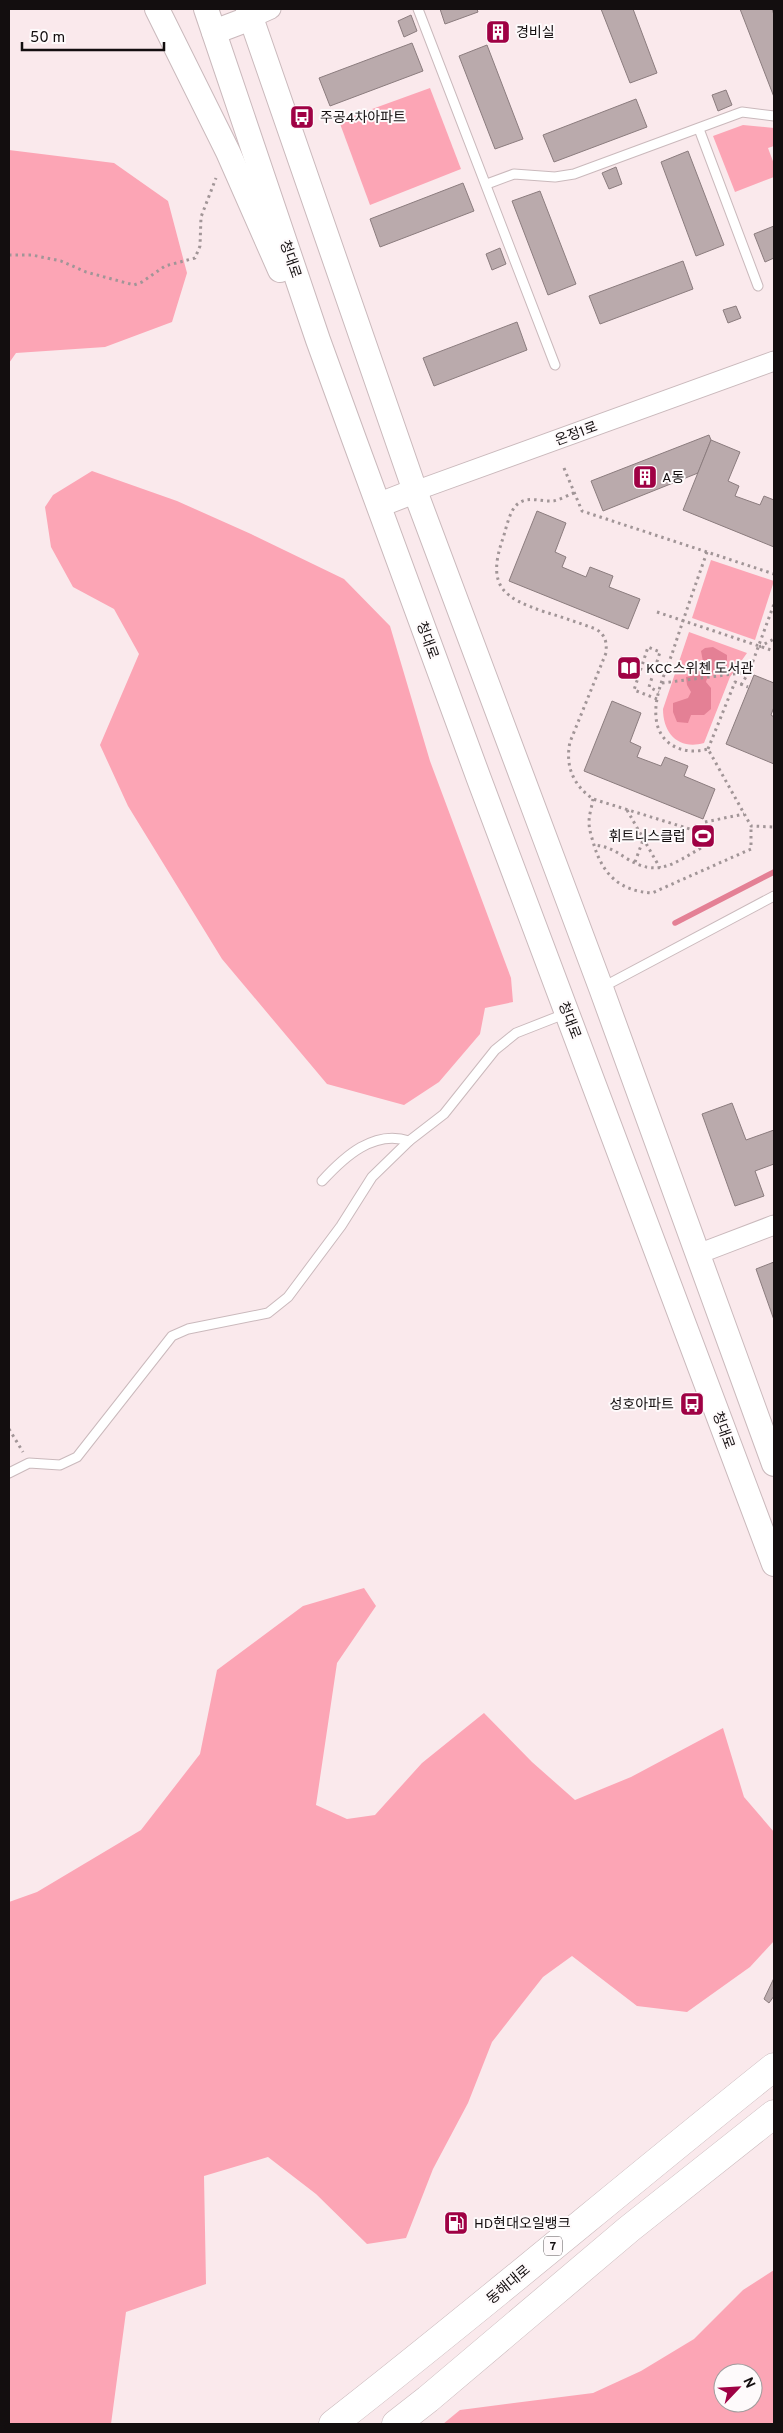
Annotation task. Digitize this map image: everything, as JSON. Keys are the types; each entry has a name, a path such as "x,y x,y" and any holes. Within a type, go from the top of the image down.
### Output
{"main road":[{"name":"동해대로","path":"333,2424 453,2330 586,2219 774,2067"},
{"path":"396,2424 630,2229 774,2114"}],"street":[{"path":"157,9 228,152 354,439"},
{"name":"청대로","path":"206,9 318,340 354,439 774,1564"},
{"path":"214,32 257,12 416,491 601,988 774,1464"},
{"name":"온정1로","path":"379,505 774,361"},
{"path":"664,1267 774,1225"}],"lane":[{"path":"418,9 555,364"},
{"path":"487,184 514,174 555,177 574,174 742,112 774,116"},
{"path":"699,128 758,286"},
{"path":"601,988 774,896"},
{"path":"9,1473 29,1463 60,1465 77,1458 172,1336 188,1329 268,1313 288,1297 341,1226 372,1177 409,1141 444,1114 495,1050 516,1033 567,1013"},
{"path":"322,1181 333,1169 376,1139 396,1137 409,1141"}],"path":[{"path":"9,255 32,255 62,261 86,272 134,285 142,282 165,266 195,258 200,246 200,216 228,152"},
{"path":"564,468 582,511 774,574"},
{"path":"574,493 554,501 531,500 518,503 512,512 497,558 496,570 501,587 510,598 596,628 604,634 607,644 606,653 570,742 567,755 569,769 582,792 593,799 693,830 701,848 665,868 660,868 634,862 607,846 594,845"},
{"path":"707,552 659,692 655,716 664,740 676,748 688,752 708,749"},
{"path":"741,685 749,672 774,604"},
{"path":"657,612 774,651"},
{"path":"759,647 774,639"},
{"path":"657,699 634,690 648,647 660,652 649,688 659,692"},
{"path":"662,683 749,672"},
{"path":"708,749 735,682 748,687"},
{"path":"593,799 589,822 594,845 608,874 620,886 636,892 652,893 751,849 751,826 708,749"},
{"path":"627,810 660,868"},
{"path":"705,822 744,814"},
{"path":"751,826 774,827"},
{"path":"634,862 643,839"},
{"path":"9,1429 29,1463"}],"shaded area":[{"path":"430,88 461,169 370,205 339,121"},
{"path":"743,125 774,128 774,146 768,148 774,164 774,177 735,192 713,136"},
{"path":"9,150 114,163 168,201 187,273 172,322 105,347 16,353 9,363"},
{"path":"92,471 177,501 344,579 390,626 430,761 511,978 513,1002 485,1008 480,1034 439,1082 404,1105 327,1084 222,959 128,806 100,745 139,654 114,609 73,587 51,547 45,507 53,495"},
{"path":"711,560 774,581 755,640 692,618"},
{"path":"689,632 747,653 730,677 704,743 695,745 680,742 669,733 663,709"},
{"path":"713,647 727,655 727,670 712,674 707,678 706,682 711,688 711,709 704,715 691,715 688,723 677,722 673,712 673,703 688,698 691,692 687,685 686,677 696,675 704,667 701,651 705,648"},
{"path":"364,1588 376,1606 337,1663 316,1805 347,1819 375,1815 422,1763 484,1713 532,1762 575,1800 631,1777 723,1728 744,1797 774,1832 774,1941 750,1967 687,2012 637,2006 572,1956 543,1977 492,2042 468,2103 433,2169 406,2238 367,2244 316,2194 268,2157 204,2176 206,2284 126,2312 111,2424 9,2424 9,1902 37,1892 141,1830 200,1754 217,1670 303,1606"},
{"path":"774,2270 774,2424 443,2424 460,2410 593,2393 641,2371 694,2339 743,2290"}],"building":[{"path":"440,9 477,9 478,12 445,24"},
{"path":"601,9 633,9 657,73 630,83"},
{"path":"740,9 772,9 774,15 774,97"},
{"path":"411,15 417,31 404,37 398,21"},
{"name":"경비실","path":"502,21 508,37 494,43 488,27"},
{"path":"412,43 423,71 330,106 319,78"},
{"path":"487,45 523,139 495,149 459,56"},
{"path":"726,90 732,105 718,111 712,95"},
{"path":"636,99 647,127 554,162 543,135"},
{"path":"688,151 724,245 696,256 661,162"},
{"path":"616,167 622,184 609,189 602,173"},
{"path":"463,183 474,211 380,247 370,219"},
{"path":"540,191 576,284 548,295 512,201"},
{"path":"774,226 774,258 765,262 754,234"},
{"path":"500,248 506,264 492,270 486,254"},
{"path":"683,261 693,289 600,324 589,296"},
{"path":"736,306 741,318 728,323 723,310"},
{"path":"517,322 527,350 434,386 423,358"},
{"name":"A동","path":"709,435 711,440 698,473 603,511 591,481"},
{"path":"711,440 740,452 728,481 739,486 735,496 760,505 764,496 774,500 774,547 683,510"},
{"path":"537,511 566,523 555,552 566,557 562,567 586,577 590,567 613,576 609,587 640,599 628,629 509,581"},
{"path":"754,675 774,683 774,707 771,715 774,717 774,764 726,744"},
{"path":"612,701 641,713 630,742 641,747 637,757 661,766 665,757 688,766 684,776 715,789 703,819 584,771"},
{"path":"732,1103 746,1140 774,1130 774,1164 755,1171 764,1196 735,1206 702,1114"},
{"path":"774,1262 774,1320 756,1269"},
{"path":"774,1978 774,1996 769,2003 764,1999"}],"waterway":[{"path":"675,923 774,872"}],"place":[{"name":"경비실","path":"498,32"},
{"name":"주공4차아파트","path":"302,117"},
{"name":"A동","path":"645,477"},
{"name":"KCC스위첸 도서관","path":"629,668"},
{"name":"휘트니스클럽","path":"703,836"},
{"name":"성호아파트","path":"692,1404"},
{"name":"HD현대오일뱅크","path":"456,2223"}]}
